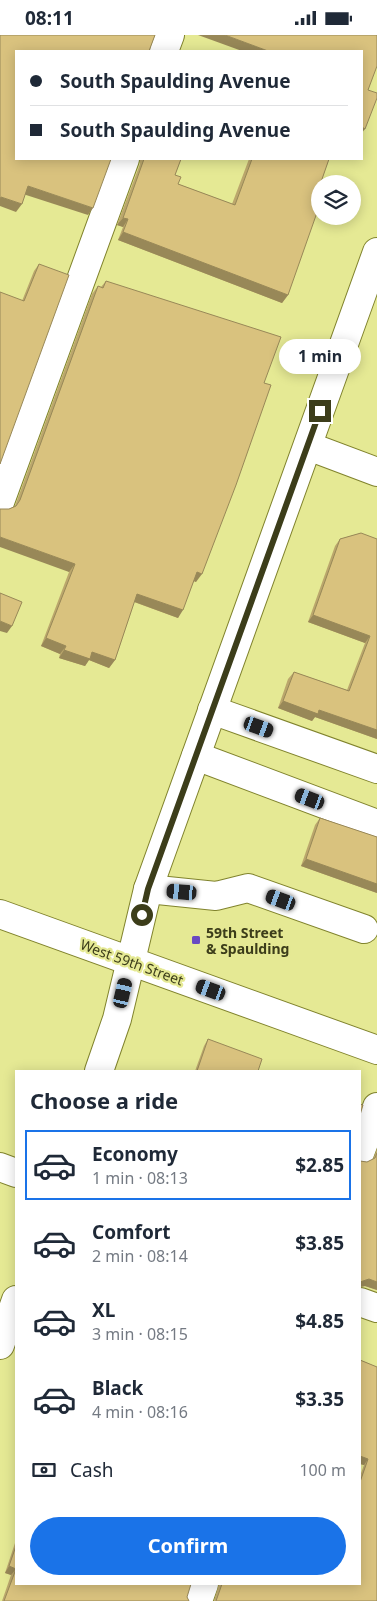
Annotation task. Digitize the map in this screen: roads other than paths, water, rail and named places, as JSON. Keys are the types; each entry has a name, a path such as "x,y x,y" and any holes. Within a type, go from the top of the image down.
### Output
{"street":[{"path":"164,50 170,35"},
{"path":"0,503 125,160"},
{"path":"99,1070 118,1019 148,889 377,253"},
{"path":"308,446 377,471"},
{"path":"212,710 377,769"},
{"path":"196,756 377,824"},
{"path":"148,889 216,895 248,888 364,929"},
{"name":"West 59th Street","path":"0,914 377,1050"},
{"path":"361,1150 377,1107"},
{"path":"0,1167 15,1173"},
{"path":"361,1302 377,1308"},
{"path":"0,1345 15,1303"},
{"path":"198,1601 204,1585"}],"place":[{"name":"59th Street & Spaulding","path":"196,940"}]}
